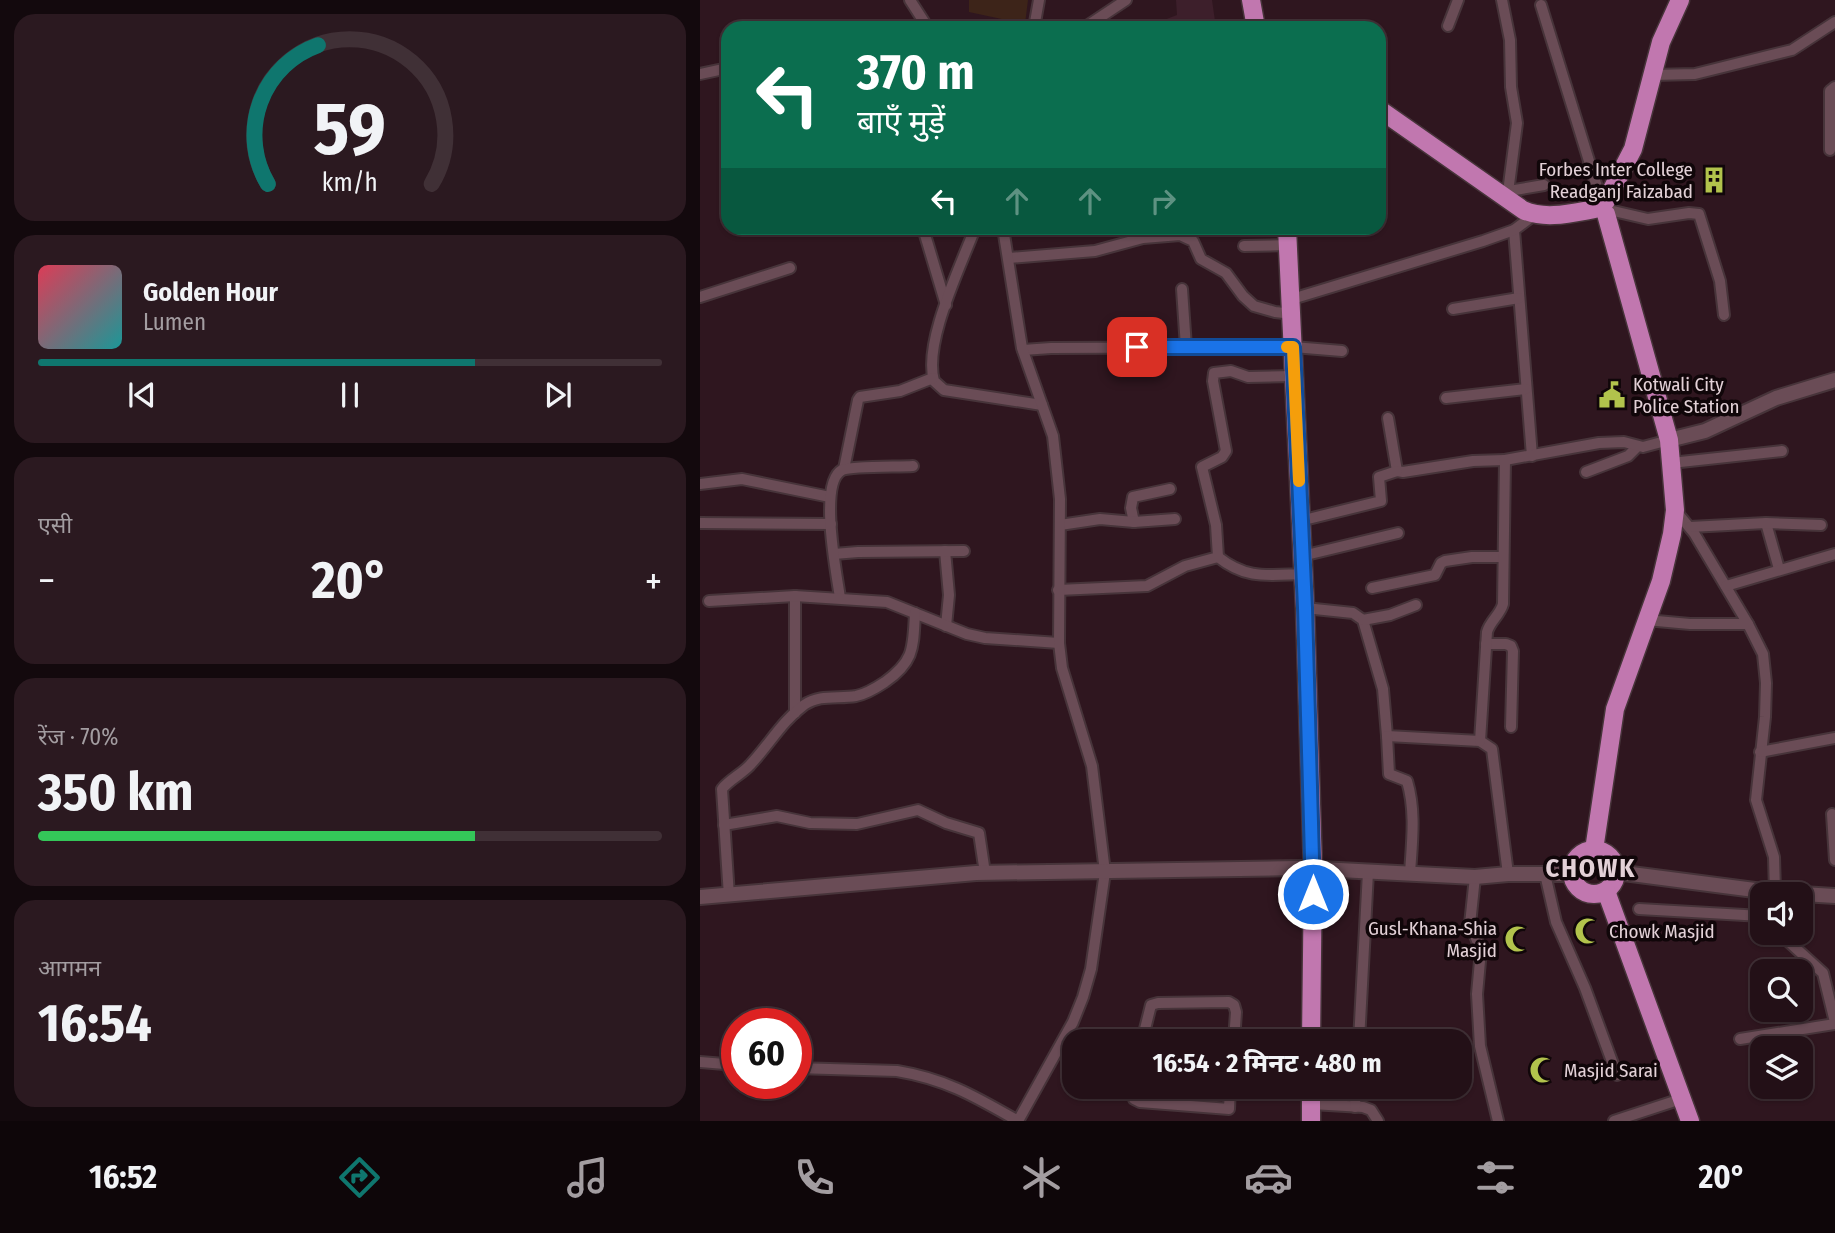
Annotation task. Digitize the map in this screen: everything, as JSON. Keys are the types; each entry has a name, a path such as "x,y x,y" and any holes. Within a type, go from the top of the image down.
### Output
{"main road":[{"path":"1251,0 1256,21"},
{"path":"1594,850 1615,709 1667,558 1675,510 1669,440 1604,207 1633,149 1661,42 1681,0"},
{"path":"1386,114 1534,215 1604,207"},
{"path":"1288,236 1305,608 1313,869 1311,1029"},
{"path":"1594,850 1609,856 1616,872 1606,891 1591,895 1578,888 1571,874 1575,859 1583,852 1594,850"},
{"path":"1606,891 1690,1121"}],"street":[{"path":"911,0 924,21"},
{"path":"1035,21 1039,0"},
{"path":"1094,21 1126,0"},
{"path":"1448,26 1458,0"},
{"path":"1502,0 1510,40 1511,87 1517,123 1508,195 1544,185"},
{"path":"1541,5 1604,207 1648,219 1699,214 1720,281 1724,314"},
{"path":"1652,75 1695,74 1792,50 1835,22"},
{"path":"700,74 721,70"},
{"path":"1830,150 1830,91 1835,87"},
{"path":"1009,258 1095,251 1143,238 1180,235 1193,241 1201,259 1226,273 1254,306 1276,313 1514,230 1534,215"},
{"path":"1514,230 1532,456"},
{"path":"925,235 946,305"},
{"path":"972,235 933,345 933,378 944,390 1042,405"},
{"path":"812,1068 897,1070 911,1073 953,1085 1018,1121 1073,1022 1091,969 1105,872 1092,766 1062,668 1059,643 1060,499 1053,436 1023,350 1004,235"},
{"path":"1244,246 1288,236"},
{"path":"700,297 790,268"},
{"path":"1182,289 1186,347"},
{"path":"1453,309 1519,298"},
{"path":"1023,350 1293,347 1342,351"},
{"path":"1294,376 1248,377 1231,371 1214,373 1213,381 1226,451 1222,457 1202,467 1216,525 1218,557 1232,568 1249,574 1303,574"},
{"path":"840,598 830,497 835,478 844,469 858,400 860,397 900,391 933,378"},
{"path":"1300,521 1381,501 1379,477 1397,471 1473,461 1505,460 1608,443 1623,442 1637,447 1705,431 1776,398 1835,380"},
{"path":"1446,398 1526,389"},
{"path":"1388,418 1397,471"},
{"path":"1586,472 1628,456 1637,447"},
{"path":"1671,463 1782,451"},
{"path":"1480,741 1489,624 1501,611 1503,604 1505,460"},
{"path":"844,469 913,466"},
{"path":"700,484 742,479 830,497"},
{"path":"1134,522 1131,508 1133,498 1170,489"},
{"path":"1675,510 1690,527 1726,586 1759,643 1766,666 1765,717 1756,800 1774,857 1773,882"},
{"path":"1060,524 1100,519 1134,522 1175,519"},
{"path":"700,523 831,524"},
{"path":"1690,527 1766,523 1821,524"},
{"path":"1766,523 1779,569"},
{"path":"1302,556 1398,533"},
{"path":"834,554 858,551 964,551"},
{"path":"945,551 949,595 946,625"},
{"path":"1726,586 1835,554"},
{"path":"1058,590 1147,586 1185,566 1218,557"},
{"path":"1372,588 1435,575 1445,561 1472,557 1503,557"},
{"path":"709,601 795,596 887,602 967,634 994,640 1059,643"},
{"path":"795,596 795,713"},
{"path":"1363,620 1390,615 1416,605"},
{"path":"1305,608 1353,613 1363,620 1383,689 1389,774 1407,781 1411,799 1413,824 1410,873"},
{"path":"729,896 722,789 749,767 805,704 818,698 859,696 874,689 901,669 909,660 913,647 915,613"},
{"path":"1646,620 1690,624 1748,624"},
{"path":"1486,644 1506,644 1511,646 1513,651 1511,727"},
{"path":"1387,736 1480,741 1488,745 1494,758 1508,874"},
{"path":"1760,752 1835,738"},
{"path":"724,825 777,816 810,823 857,824 918,810 946,823 979,833 985,873"},
{"path":"1832,814 1835,860"},
{"path":"700,897 985,873 1313,869 1475,877 1571,874"},
{"path":"1360,1029 1368,872"},
{"path":"1616,872 1750,890"},
{"path":"1545,874 1556,922 1585,988 1617,1075"},
{"path":"1475,877 1470,924 1481,950 1477,994 1480,1046 1498,1121"},
{"path":"1813,895 1835,896"},
{"path":"1639,909 1750,915"},
{"path":"1740,1039 1835,1023 1823,973 1792,945"},
{"path":"1145,1029 1151,1005 1229,1002 1234,1005 1236,1012 1235,1029"},
{"path":"700,1062 721,1064"},
{"path":"1134,1099 1228,1115"},
{"path":"1355,1099 1355,1107"},
{"path":"1615,1121 1681,1099"},
{"path":"1311,1104 1371,1110 1378,1121"}],"shaded area":[{"path":"969,0 1028,0 1025,21 1011,21 969,12"},
{"path":"1176,0 1212,0 1215,21 1161,21 1177,15"}],"slow traffic":[{"path":"1287,347 1293,347 1299,481"}],"place":[{"name":"Forbes Inter College Readganj Faizabad","path":"1714,180"},
{"name":"Kotwali City Police Station","path":"1612,395"},
{"name":"Chowk Masjid","path":"1588,931"},
{"name":"Gusl-Khana-Shia Masjid","path":"1518,939"},
{"name":"Masjid Sarai","path":"1543,1070"}],"district":[{"name":"CHOWK","path":"1591,868"}],"route":[{"path":"1137,347 1293,347 1305,608 1313,894"}]}
